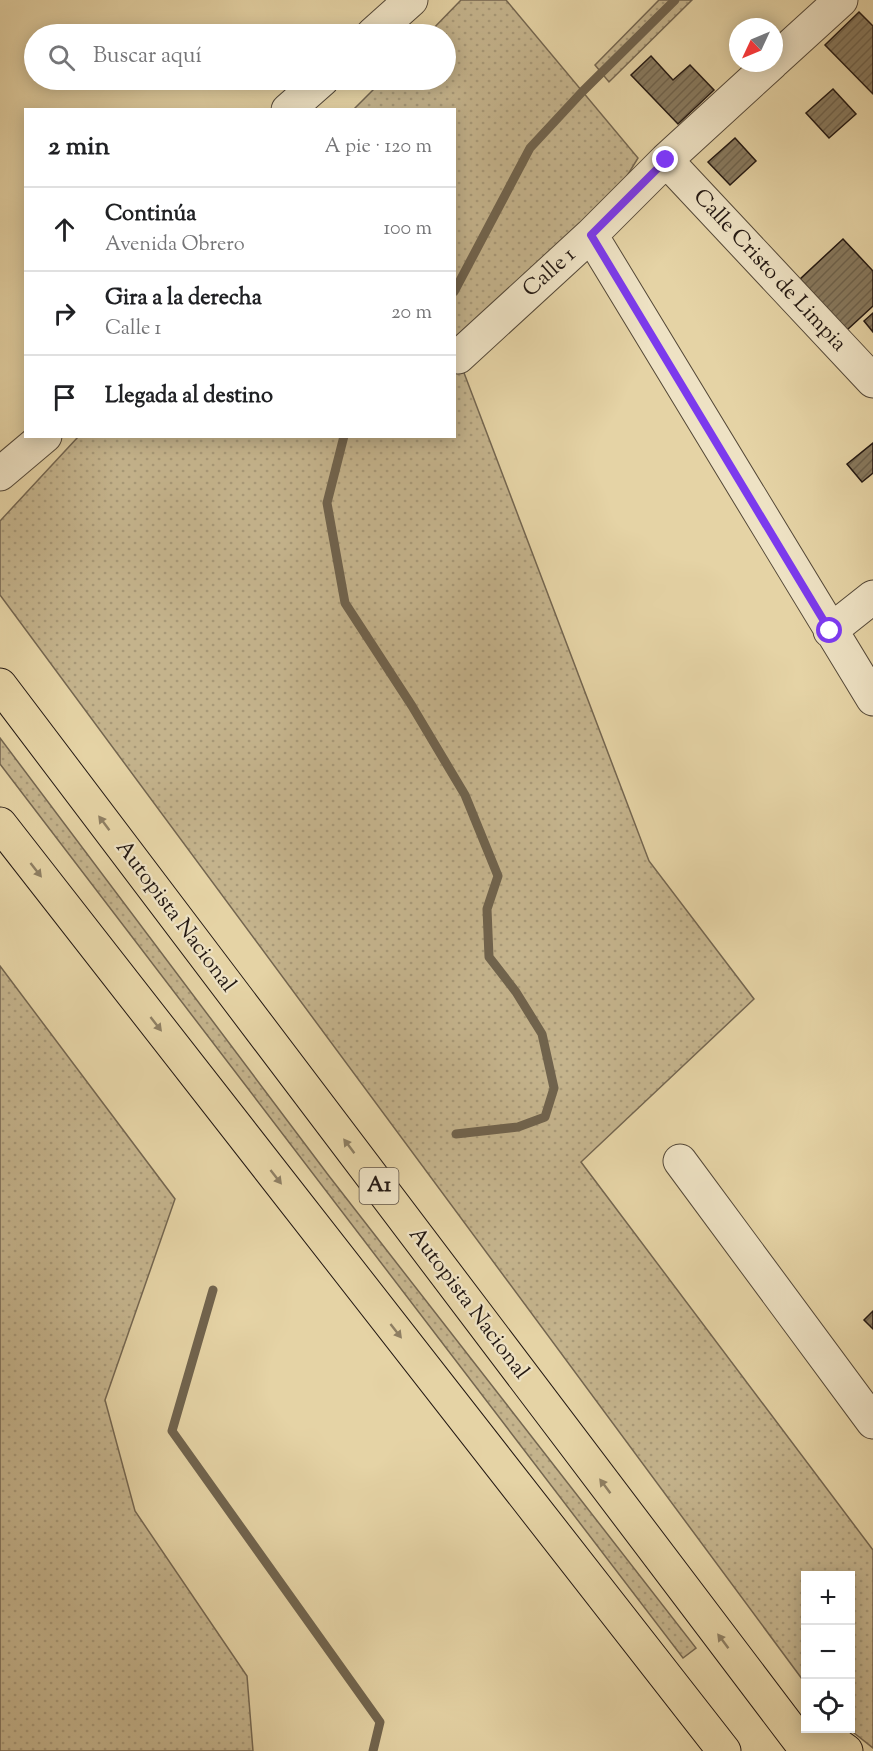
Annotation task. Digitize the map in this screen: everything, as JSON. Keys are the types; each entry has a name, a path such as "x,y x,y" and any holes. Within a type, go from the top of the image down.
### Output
{"highway":[{"name":"Autopista Nacional","path":"0,685 807,1751"},
{"path":"0,824 720,1747"},
{"path":"758,1688 801,1718"},
{"path":"821,1733 846,1751"}],"street":[{"path":"383,24 411,0"},
{"name":"Calle 1","path":"783,53 841,0"},
{"name":"Calle 1","path":"458,357 591,235 666,160 762,72"},
{"path":"290,108 311,90"},
{"name":"Calle Cristo de Limpia","path":"666,160 873,381"},
{"path":"591,235 873,699"},
{"path":"0,474 43,438"},
{"path":"830,631 873,597"},
{"path":"680,1161 873,1422"}],"shaded area":[{"path":"461,0 506,0 638,158 591,235 458,357 649,861 754,999 581,1162 873,1550 873,1748 854,1733 855,1571 801,1571 801,1678 0,595 0,521 77,438 456,438 456,108 355,108 373,90 456,90 456,24 438,24"},
{"path":"659,0 692,0 609,82 595,65"},
{"path":"0,738 329,1176 696,1648 683,1658 0,764"},
{"path":"0,966 175,1199 105,1400 135,1511 247,1676 253,1751 0,1751"}],"building":[{"path":"859,12 873,26 873,94 825,45"},
{"path":"651,56 673,80 690,65 714,90 678,124 631,75"},
{"path":"833,89 856,114 829,138 806,113"},
{"path":"735,138 756,161 730,185 708,162"},
{"path":"843,239 873,271 873,306 847,330 800,279"},
{"path":"873,313 873,332 864,321"},
{"path":"873,443 873,473 862,482 847,464"},
{"path":"873,1311 873,1329 864,1320"}],"waterway":[{"path":"456,288 530,148 582,92 675,0"},
{"path":"343,438 327,503 345,603 412,706 465,795 498,876 487,909 489,957 516,992 542,1034 554,1088 545,1117 518,1127 456,1134"},
{"path":"213,1290 172,1431 380,1722 373,1751"}],"route":[{"path":"666,160 591,235 830,631"}]}
